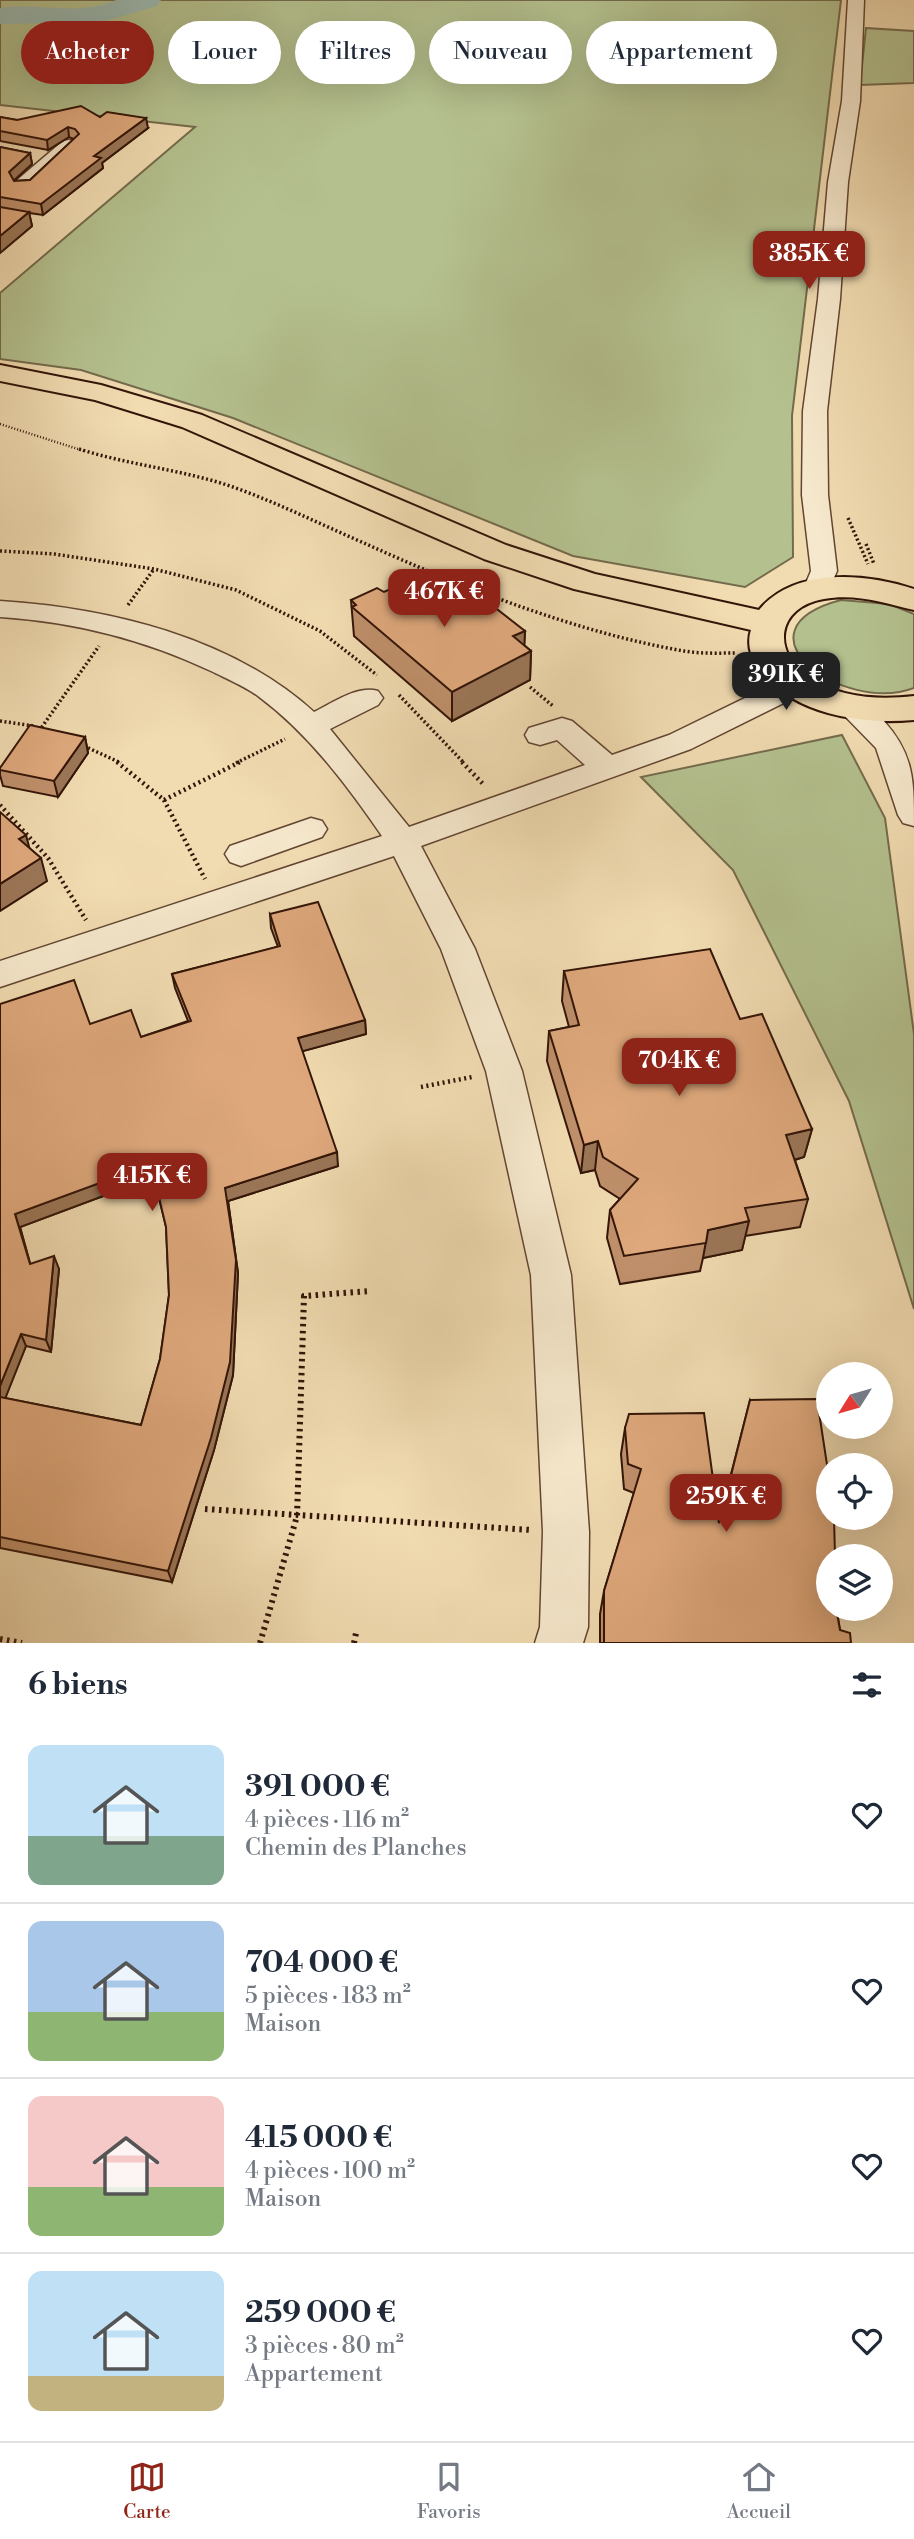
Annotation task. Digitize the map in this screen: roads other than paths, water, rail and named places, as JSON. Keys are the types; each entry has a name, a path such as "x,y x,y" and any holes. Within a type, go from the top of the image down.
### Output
{"main road":[{"path":"0,373 102,393 192,421 495,552 769,639"},
{"path":"912,597 874,588 840,586 816,590 786,603 769,639 779,670 813,695 852,708 882,711 914,708"}],"street":[{"path":"816,590 824,571 815,495 815,411 829,299 838,182 851,100 856,0"},
{"path":"23,185 69,145"},
{"path":"27,154 53,159"},
{"path":"0,609 114,625 180,645 266,688 311,726 361,783 401,841 458,949 504,1071 551,1275 566,1532 564,1627 559,1643"},
{"path":"0,974 401,841 680,742 796,685"},
{"path":"311,726 382,690"},
{"path":"852,708 890,744 914,815"},
{"path":"540,735 562,728 608,768"},
{"path":"241,855 311,829"}],"waterway":[{"path":"0,16 26,13 76,16 109,13 134,2 148,0"}]}
